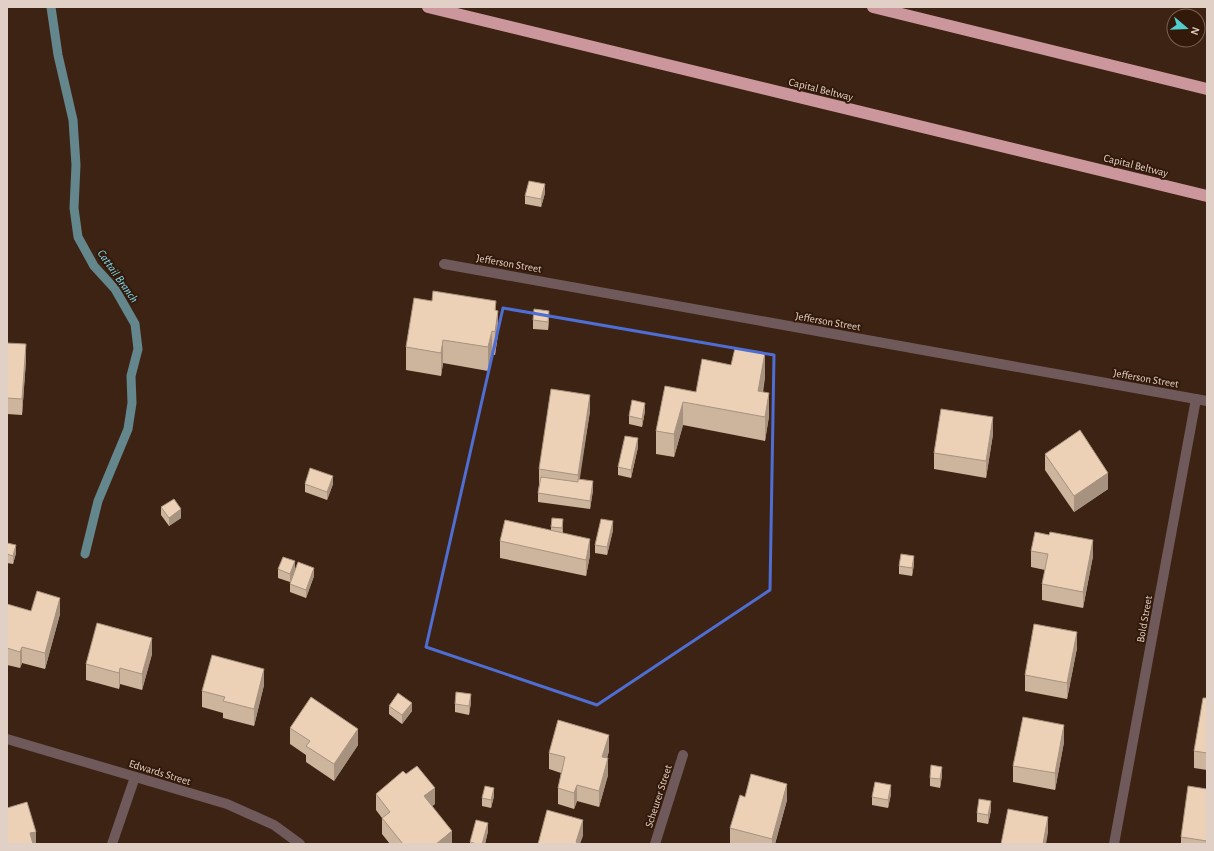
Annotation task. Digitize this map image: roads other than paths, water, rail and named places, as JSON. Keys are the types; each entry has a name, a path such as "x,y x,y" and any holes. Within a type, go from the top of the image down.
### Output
{"highway":[{"name":"Capital Beltway","path":"428,7 1207,196"},
{"path":"873,7 1207,89"}],"street":[{"name":"Jefferson Street","path":"444,264 1207,401"},
{"name":"Bold Street","path":"1114,844 1196,399"},
{"name":"Edwards Street","path":"7,739 227,804 274,825 300,844"},
{"name":"Scheurer Street","path":"655,844 684,755"},
{"path":"112,844 135,777"}],"waterway":[{"name":"Cattail Branch","path":"51,7 58,55 73,120 76,165 74,208 78,237 94,266 115,289 135,324 138,349 131,376 132,403 128,429 98,501 85,554"}]}
